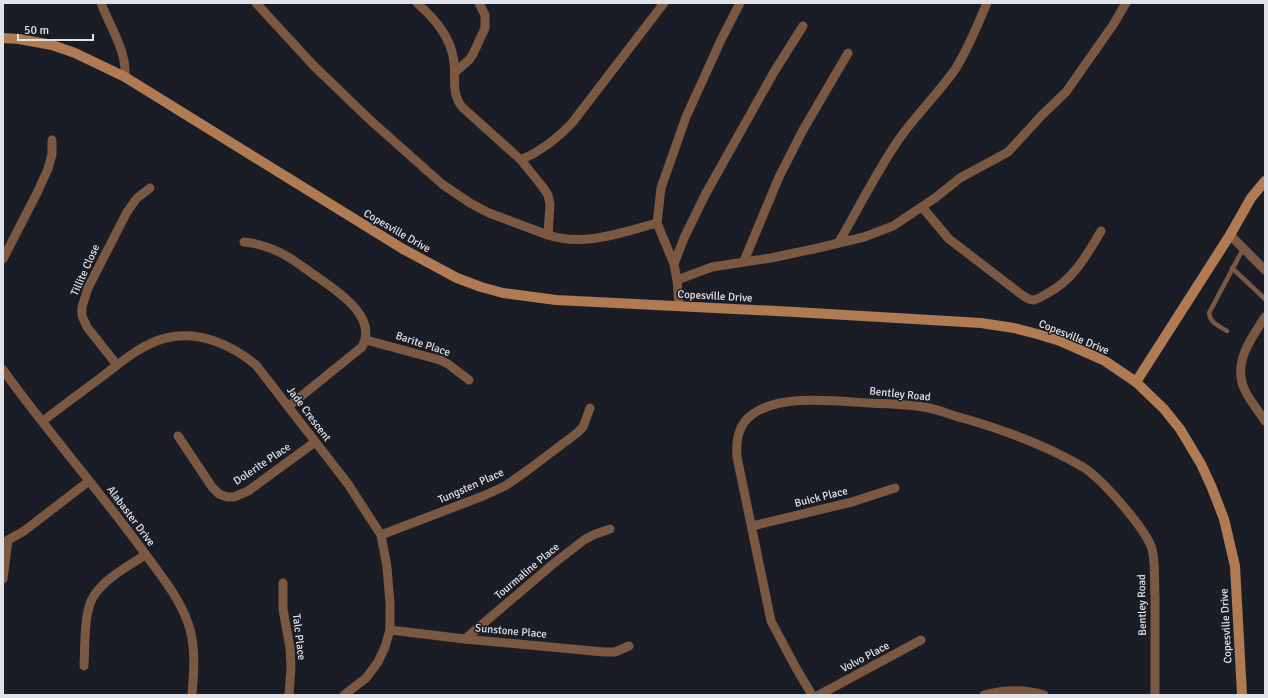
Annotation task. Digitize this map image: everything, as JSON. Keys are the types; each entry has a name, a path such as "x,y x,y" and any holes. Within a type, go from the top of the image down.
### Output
{"street":[{"path":"101,3 124,58 126,68 125,77"},
{"path":"256,3 314,66 369,119 442,184 470,203 489,213 556,237 581,239 611,236 658,223"},
{"path":"417,3 441,27 453,53 455,72 454,89 458,102 521,160 548,195 550,204 548,235"},
{"path":"455,72 469,60 486,28 486,19 479,3"},
{"path":"521,160 535,154 558,137 572,123 664,3"},
{"path":"679,306 674,264 658,223 661,188 686,118 721,40 740,3"},
{"path":"839,242 866,192 897,142 916,116 954,70 972,40 987,3"},
{"path":"677,280 712,267 797,253 864,237 893,226 922,207 960,178 1008,152 1042,115 1066,92 1113,25 1126,3"},
{"path":"674,264 687,231 705,195 774,72 803,26"},
{"name":"Copesville Drive","path":"3,38 19,39 52,45 75,53 125,77 367,228 457,278 481,287 521,296 556,300 981,323 1014,328 1060,341 1091,354 1121,370 1152,396 1180,429 1201,464 1212,488 1224,519 1235,566 1242,695"},
{"path":"744,261 779,177 803,130 848,53"},
{"path":"3,259 48,169 52,154 52,140"},
{"path":"1136,382 1230,235 1251,198 1265,181"},
{"name":"Tillite Close","path":"117,365 87,327 82,316 82,308 88,288 127,212 137,198 150,188"},
{"path":"922,207 949,239 1030,300 1038,298 1058,288 1065,282 1084,259 1101,231"},
{"path":"1230,235 1265,270"},
{"path":"244,242 258,243 279,252 330,286 359,313 366,329 366,340 362,347 289,406"},
{"path":"1265,317 1245,352 1241,362 1240,371 1244,387 1265,421"},
{"name":"Jade Crescent","path":"43,421 117,365 147,345 166,338 184,336 214,340 227,345 256,365 357,496 382,535 387,567 390,604 390,630 385,647 378,662 366,678 344,695"},
{"name":"Barite Place","path":"366,340 440,360 448,364 469,380"},
{"name":"Alabaster Drive","path":"3,370 145,555 159,571 173,592 188,623 192,638 194,676 192,695"},
{"name":"Bentley Road","path":"812,695 771,622 737,457 736,445 737,435 746,420 752,414 763,408 780,403 820,400 908,405 929,408 1010,433 1061,455 1085,468 1100,481 1144,533 1152,548 1154,568 1155,695"},
{"name":"Tungsten Place","path":"382,535 505,486 580,430 583,427 590,408"},
{"name":"Dolerite Place","path":"178,436 212,487 219,494 227,497 234,497 248,490 315,442"},
{"path":"3,579 6,537 24,531 89,481"},
{"name":"Buick Place","path":"752,526 852,502 895,488"},
{"name":"Tourmaline Place","path":"465,639 553,564 584,540 610,529"},
{"path":"84,666 88,611 91,602 104,584 145,555"},
{"name":"Talc Place","path":"284,583 282,597 283,609 290,648 289,695"},
{"name":"Sunstone Place","path":"390,630 465,639 604,652 615,652 629,646"},
{"name":"Volvo Place","path":"819,695 921,640"},
{"path":"984,695 996,692 1021,691 1044,695"}],"lane":[{"path":"1227,330 1212,322 1209,313 1243,249"},
{"path":"1232,268 1265,299"}]}
